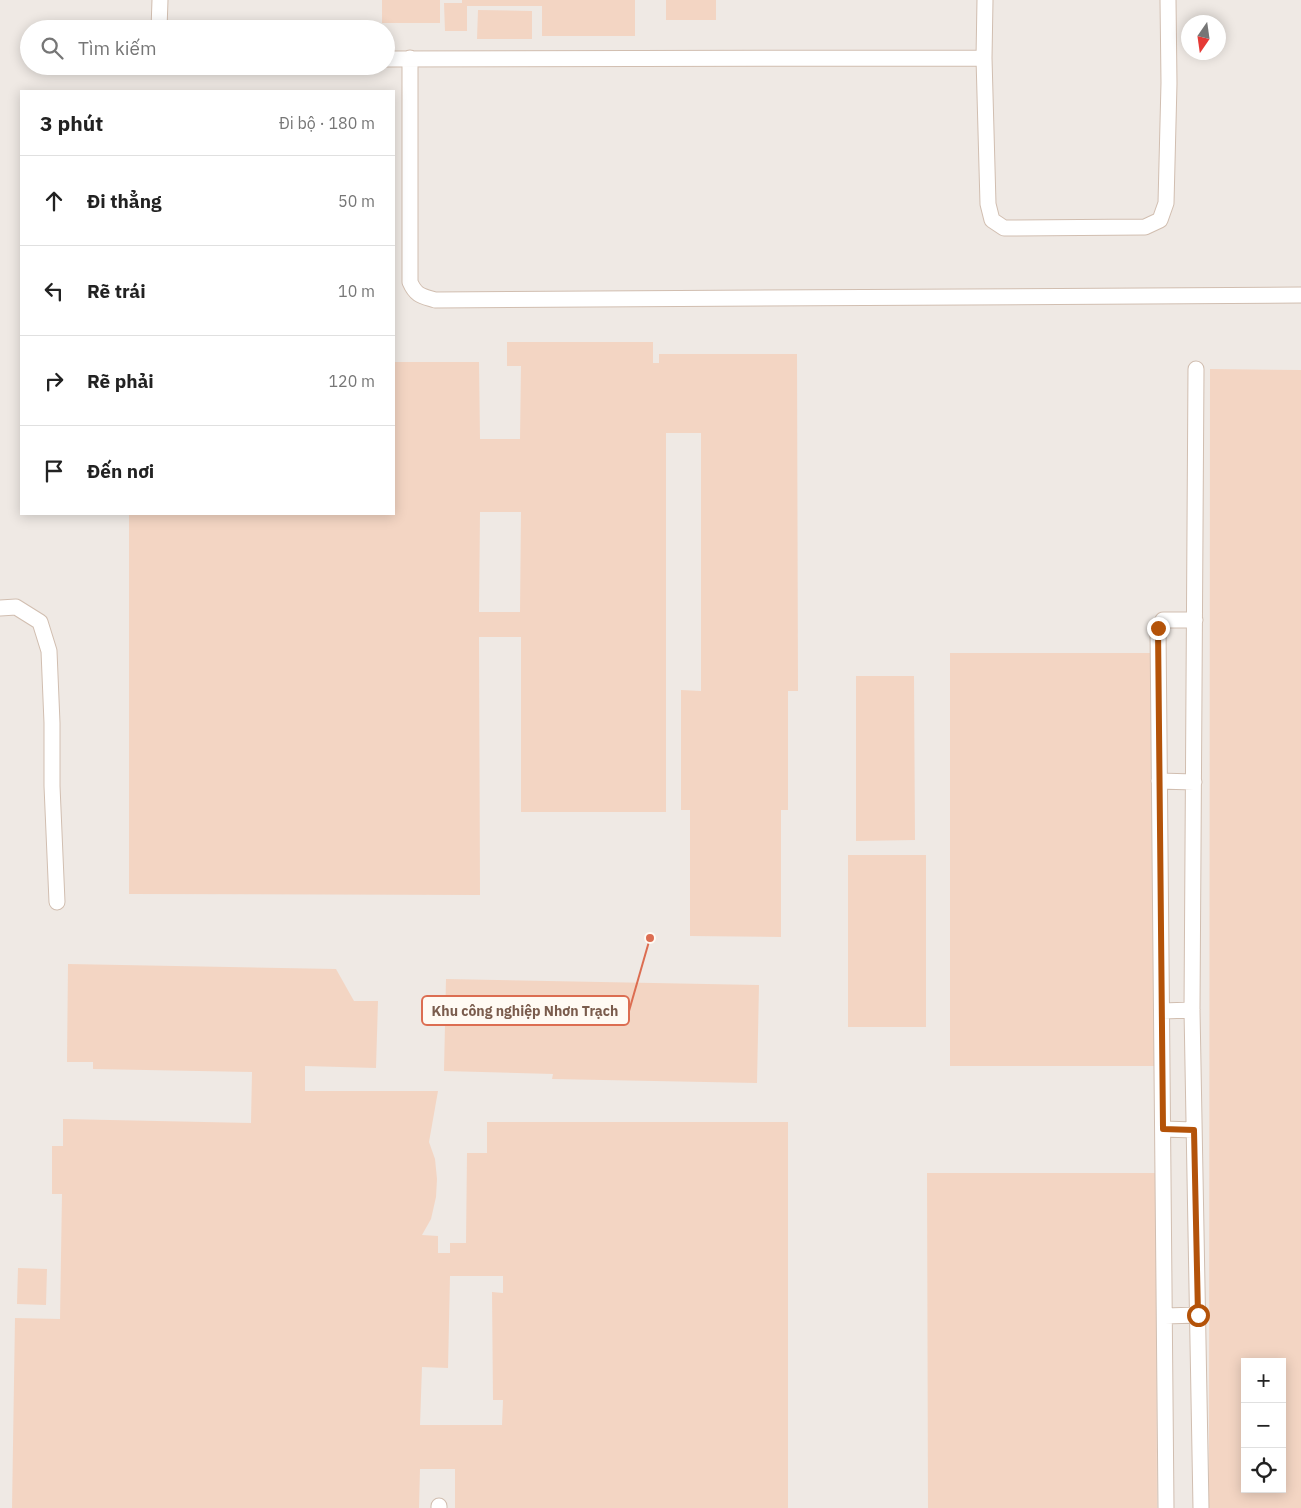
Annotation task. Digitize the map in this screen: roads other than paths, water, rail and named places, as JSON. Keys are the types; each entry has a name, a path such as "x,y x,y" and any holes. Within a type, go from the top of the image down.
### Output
{"lane":[{"path":"159,20 160,0"},
{"path":"985,0 984,58 988,204 992,220 1004,228 1144,227 1160,220 1166,203 1169,83 1168,0"},
{"path":"395,58 984,58"},
{"path":"410,58 410,282 414,291 423,297 445,300 1301,295"},
{"path":"1196,369 1192,1010 1201,1508"},
{"path":"0,608 16,607 40,622 49,651 57,902"},
{"path":"1166,1508 1158,628 1163,620 1195,620"},
{"path":"1159,781 1194,782"},
{"path":"1162,1011 1192,1010"},
{"path":"1163,1129 1194,1130"},
{"path":"1164,1316 1198,1315"}],"place":[{"name":"Khu công nghiệp Nhơn Trạch","path":"650,938"}]}
